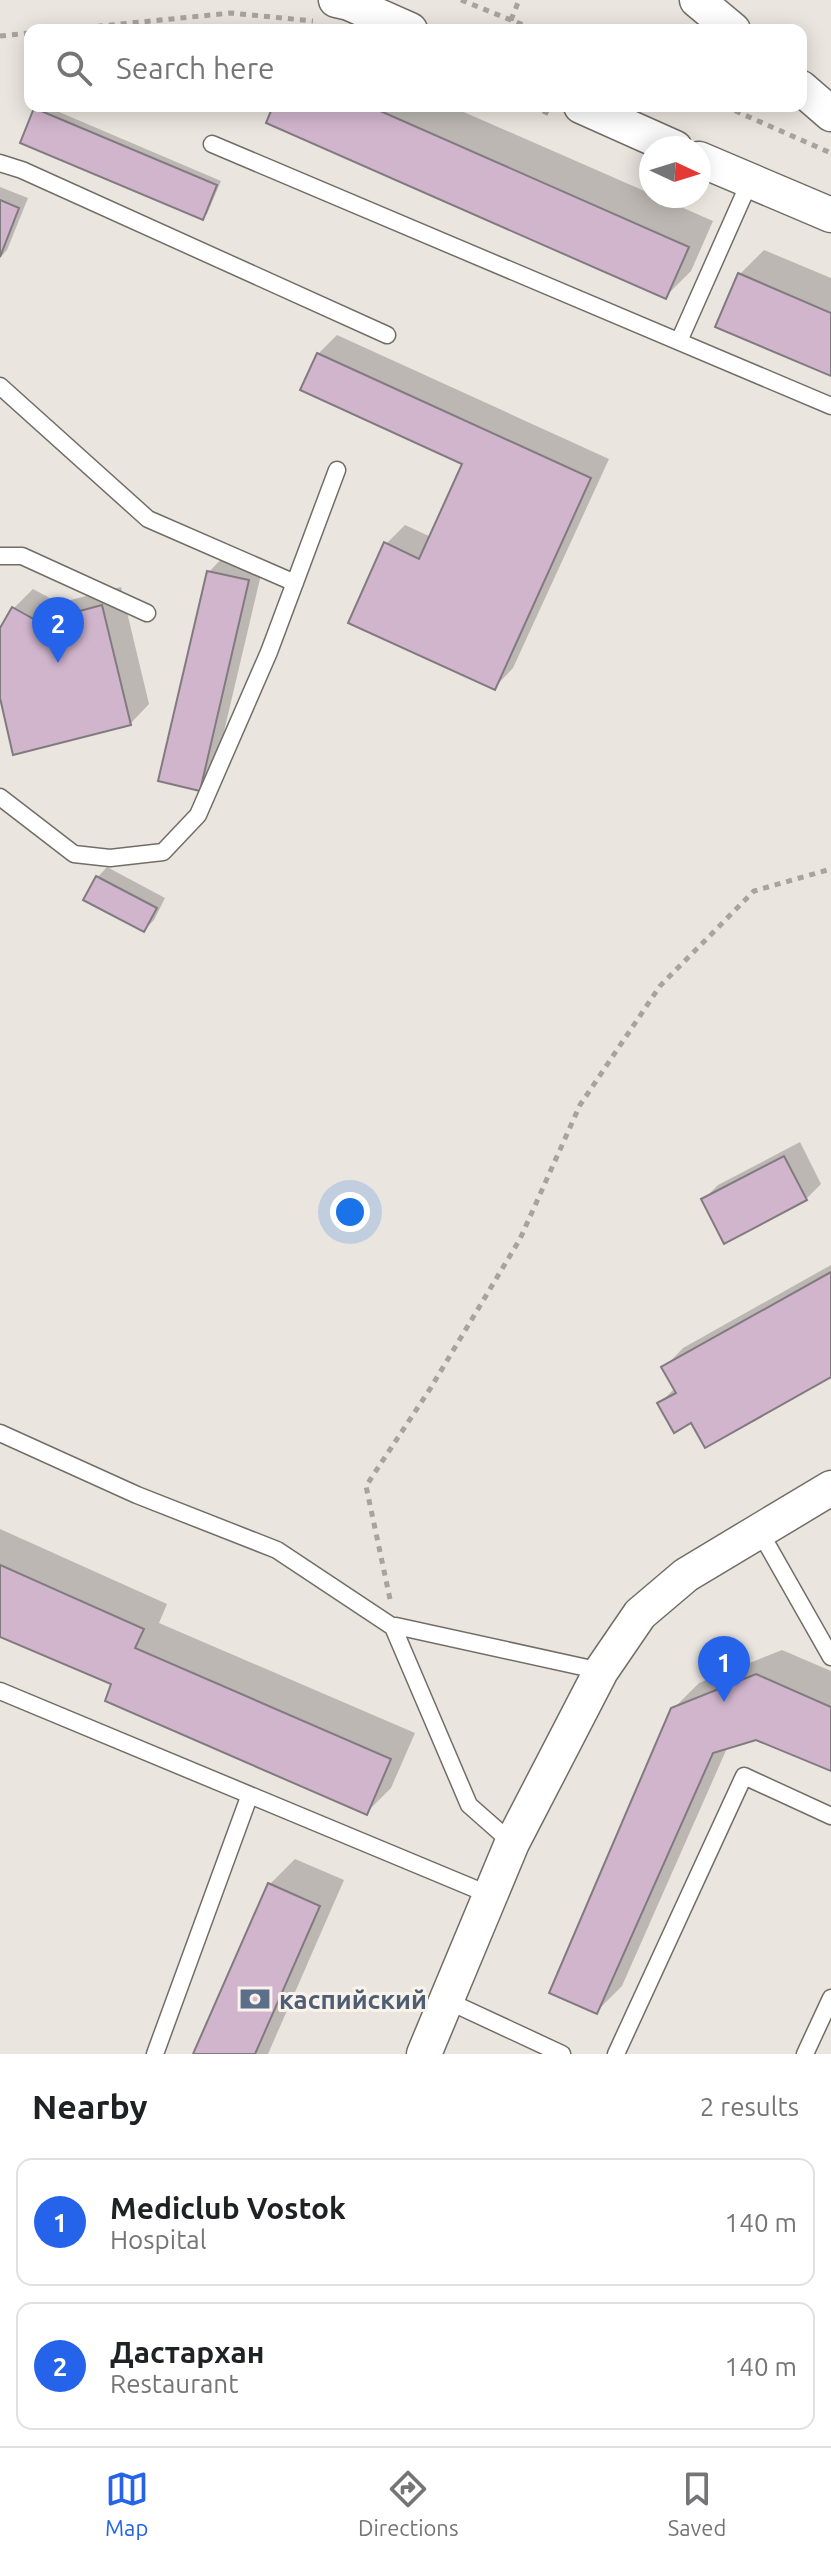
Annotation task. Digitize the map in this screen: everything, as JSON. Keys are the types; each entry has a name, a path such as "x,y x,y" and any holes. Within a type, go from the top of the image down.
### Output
{"street":[{"path":"697,0 726,24"},
{"path":"327,11 349,3 396,24"},
{"path":"807,93 831,114"},
{"path":"594,112 648,136"},
{"path":"711,164 831,215"},
{"path":"424,2054 512,1843 601,1671 640,1614 686,1575 831,1488"}],"lane":[{"path":"212,144 831,406"},
{"path":"0,163 387,335"},
{"path":"679,341 750,181"},
{"path":"0,386 148,519 295,583"},
{"path":"0,797 74,854 110,858 163,852 198,815 269,652 337,470"},
{"path":"0,556 22,556 147,613"},
{"path":"0,1433 137,1495 277,1550 393,1627 469,1805 512,1843"},
{"path":"760,1532 831,1657"},
{"path":"396,1626 601,1671"},
{"path":"0,1691 490,1895"},
{"path":"616,2054 744,1776 831,1816"},
{"path":"155,2054 249,1797"},
{"path":"805,2054 831,1998"},
{"path":"448,2001 562,2054"}],"path":[{"path":"461,0 521,24"},
{"path":"511,20 519,0"},
{"path":"121,24 231,13 327,11"},
{"path":"0,36 24,34"},
{"path":"738,112 831,153"},
{"path":"396,1626 366,1486 430,1389 520,1239 580,1105 660,986 754,891 831,869"}],"building":[{"path":"32,112 44,112 217,185 203,220 20,143"},
{"path":"271,112 383,112 689,247 666,299 266,123"},
{"path":"0,200 19,208 0,257"},
{"path":"738,273 831,313 831,376 715,327"},
{"path":"317,353 591,478 495,690 348,623 384,542 419,559 462,464 300,390"},
{"path":"207,571 249,580 200,791 158,781"},
{"path":"102,605 131,725 13,755 0,698 0,628 12,607 39,622"},
{"path":"96,876 157,908 144,932 83,900"},
{"path":"784,1156 807,1200 724,1244 701,1199"},
{"path":"831,1272 831,1377 705,1448 691,1423 674,1433 657,1403 676,1393 661,1367"},
{"path":"0,1565 144,1629 135,1648 391,1759 367,1815 105,1701 111,1684 0,1637"},
{"path":"756,1674 831,1707 831,1771 756,1740 713,1753 597,2014 549,1993 671,1708"},
{"path":"268,1883 320,1906 255,2054 193,2054"}],"place":[{"name":"Дастархан","path":"58,663"},
{"name":"Mediclub Vostok","path":"724,1702"},
{"name":"каспийский","path":"255,1999"}]}
